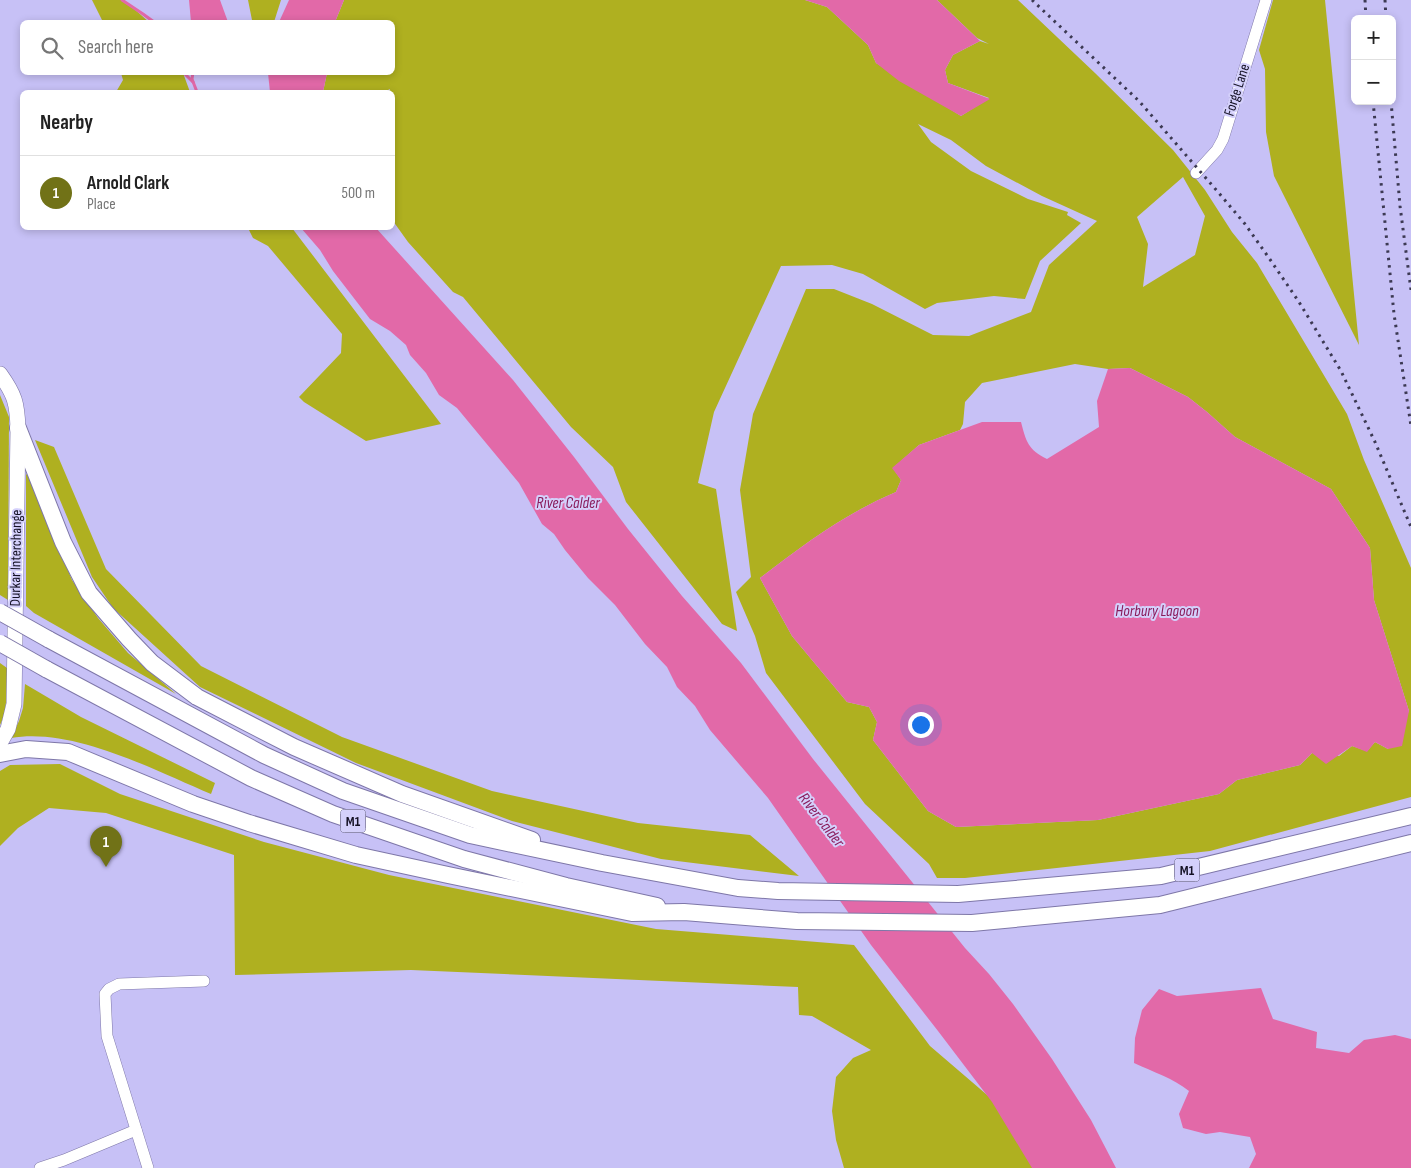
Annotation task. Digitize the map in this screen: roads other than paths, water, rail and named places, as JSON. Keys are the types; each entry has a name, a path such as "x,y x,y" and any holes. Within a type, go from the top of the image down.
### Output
{"highway":[{"path":"18,428 63,542 90,593 152,663 196,697 294,747 402,794 602,864"},
{"name":"M1","path":"0,612 264,755 343,790 470,835 602,864 738,888 778,891 958,894 1161,876 1411,816"},
{"name":"M1","path":"0,643 251,778 334,814 464,859 566,886 684,912 797,920 972,923 1160,905 1411,843"},
{"path":"0,754 26,749 68,752 194,804 249,823 356,855 632,913 684,912"}],"main road":[{"name":"Durkar Interchange","path":"0,374 10,389 17,408 18,428 14,704 8,729 0,743"}],"street":[{"name":"Forge Lane","path":"1196,173 1217,150 1223,139 1266,0"},
{"path":"148,1168 107,1036 105,994 109,988 119,984 204,981"},
{"path":"40,1168 136,1130"}],"water":[{"path":"189,0 220,0 227,20 191,20"},
{"path":"289,0 344,0 336,20 280,20"},
{"path":"805,0 937,0 980,41 953,55 945,70 948,83 990,99 961,116 899,81 876,63 868,45 827,7"},
{"path":"268,75 327,75 323,90 270,90"},
{"name":"River Calder","path":"303,230 378,230 513,380 628,529 682,596 741,663 813,759 965,948 1013,1004 1052,1059 1091,1120 1116,1168 1032,1168 992,1102 871,945 768,798 710,730 695,706 677,687 667,667 645,644 615,605 588,578 554,534 542,524 519,483 457,408 439,395 426,373 410,355 406,345 390,331 370,319 333,271 320,250"},
{"name":"Horbury Lagoon","path":"1130,368 1188,397 1235,437 1331,489 1370,548 1374,600 1409,711 1402,746 1388,749 1375,742 1367,752 1352,746 1326,764 1312,753 1300,765 1237,780 1219,794 1098,820 956,827 928,811 873,740 877,722 869,707 847,702 792,636 760,578 842,520 896,492 901,480 892,468 919,445 982,422 1021,422 1024,435 1029,444 1036,452 1047,459 1099,427 1097,401 1108,369"},
{"path":"1261,988 1273,1019 1317,1032 1316,1048 1349,1053 1364,1040 1395,1035 1411,1039 1411,1168 1249,1168 1256,1154 1250,1137 1220,1132 1206,1134 1183,1128 1179,1114 1189,1091 1170,1079 1134,1063 1135,1038 1142,1010 1159,989 1177,996"}],"waterway":[{"path":"122,0 151,20"},
{"path":"186,75 193,82"},
{"path":"193,75 192,79 196,90"}],"railway":[{"path":"1032,0 1139,101 1245,224 1299,302 1341,371 1375,442 1411,527"},
{"path":"1365,0 1366,15"},
{"path":"1385,0 1386,15"},
{"path":"1373,105 1394,314 1411,426"},
{"path":"1391,105 1400,206 1411,290"}],"place":[{"name":"Arnold Clark","path":"106,867"}]}
